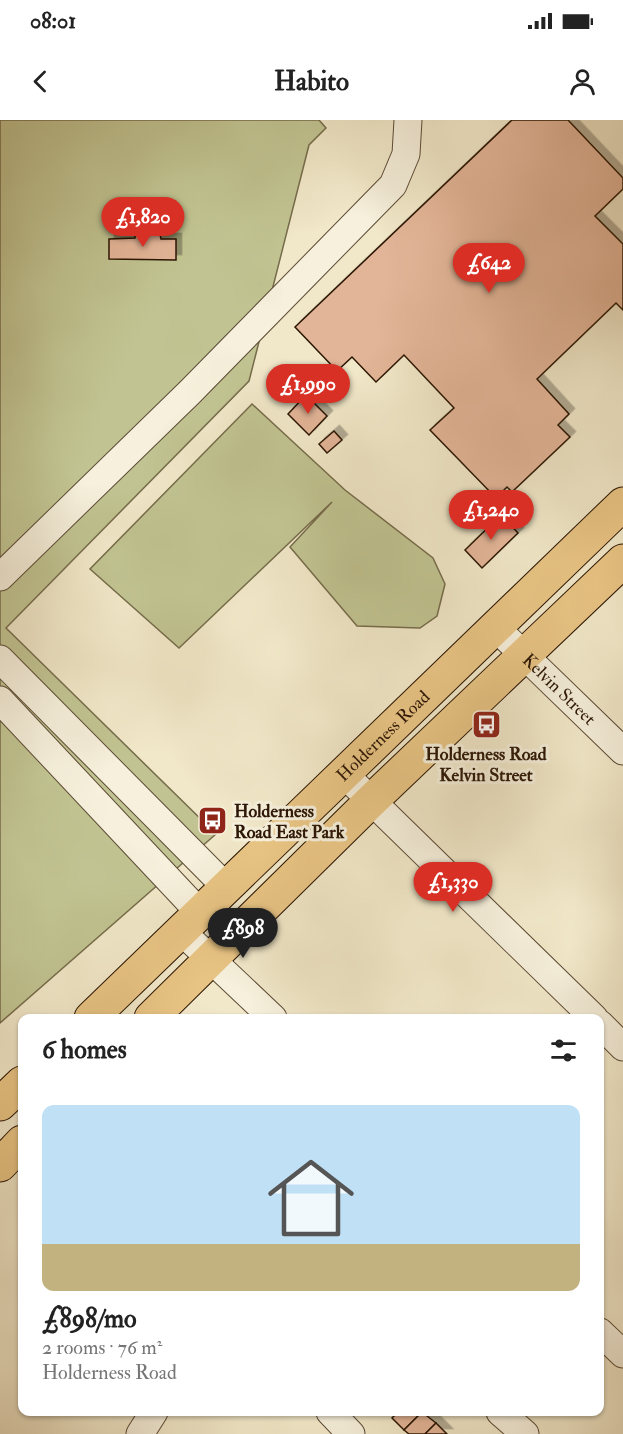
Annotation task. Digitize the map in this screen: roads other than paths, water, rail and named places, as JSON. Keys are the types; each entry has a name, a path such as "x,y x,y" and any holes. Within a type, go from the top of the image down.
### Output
{"highway":[{"name":"Holderness Road","path":"95,1014 228,889 623,504"},
{"name":"Holderness Road","path":"155,1014 370,802 623,561"},
{"path":"0,1165 18,1146"}],"street":[{"path":"0,577 190,393 393,185 406,154 408,120"},
{"name":"Kelvin Street","path":"496,628 623,751"},
{"path":"0,658 228,889"},
{"path":"0,700 192,923 212,960 269,1014"},
{"path":"345,775 370,802 590,1014"},
{"path":"604,1028 623,1047"},
{"path":"604,1336 623,1354"},
{"path":"140,1434 151,1416"},
{"path":"334,1416 351,1434"},
{"path":"505,1416 525,1434"}],"place":[{"name":"Holderness Road Kelvin Street","path":"486,725"},
{"name":"Holderness Road East Park","path":"213,821"}]}
